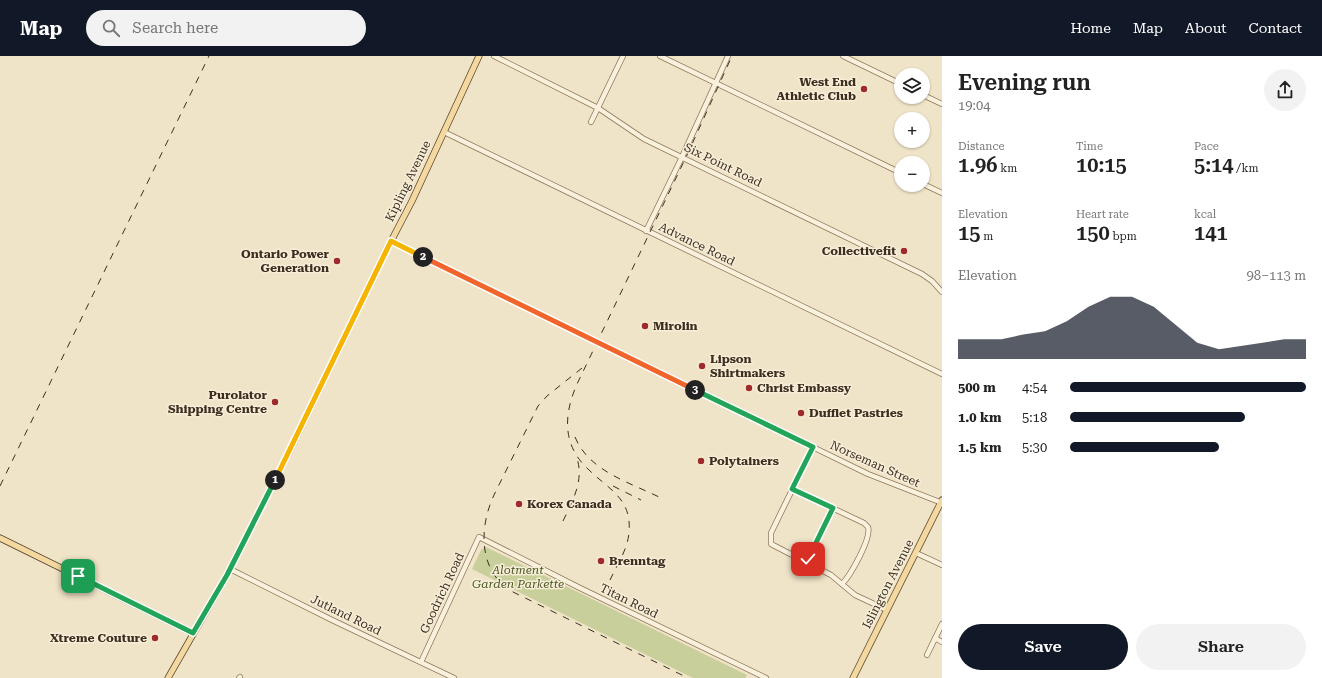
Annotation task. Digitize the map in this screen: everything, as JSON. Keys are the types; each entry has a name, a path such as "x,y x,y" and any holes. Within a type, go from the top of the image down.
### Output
{"main road":[{"name":"Kipling Avenue","path":"168,678 230,569 290,450 391,241 412,201 479,56"},
{"name":"Islington Avenue","path":"853,678 942,502"},
{"path":"0,538 193,633"}],"street":[{"name":"Six Point Road","path":"494,56 598,108 628,129 682,157 922,274 932,280 942,292"},
{"path":"591,122 623,56"},
{"path":"660,56 894,170"},
{"path":"646,231 682,157 728,56"},
{"path":"842,56 894,81"},
{"path":"930,98 942,104"},
{"name":"Advance Road","path":"444,132 942,374"},
{"path":"930,187 942,193"},
{"name":"Norseman Street","path":"391,241 878,478 942,502"},
{"path":"813,447 770,533 769,541 776,548 831,575 855,595 887,610"},
{"path":"792,489 864,523 869,531 848,578 842,584"},
{"path":"806,563 833,508"},
{"name":"Goodrich Road","path":"421,662 479,537 484,540"},
{"name":"Titan Road","path":"484,540 766,678"},
{"path":"916,552 942,565"},
{"name":"Jutland Road","path":"230,569 332,620 454,678"},
{"path":"927,654 942,624"},
{"path":"935,638 942,642"}],"green space":[{"name":"Alotment Garden Parkette","path":"485,547 747,675 745,678 693,678 472,569 481,550"}],"railway":[{"path":"0,486 209,56"},
{"path":"610,580 627,545 629,532 627,511 623,502 617,495 588,469 573,449 569,438 568,427 570,405 578,382 688,153 732,56"},
{"path":"582,368 547,396 538,406 489,507 484,534 484,547 487,560 492,572 500,582 511,591 688,678"},
{"path":"575,437 590,459 601,468 625,482 663,499"},
{"path":"563,521 574,498 578,483 579,466 577,458"},
{"path":"613,486 641,500"}],"place":[{"name":"West End Athletic Club","path":"864,89"},
{"name":"Collectivefit","path":"904,251"},
{"name":"Ontario Power Generation","path":"337,261"},
{"name":"Mirolin","path":"645,326"},
{"name":"Lipson Shirtmakers","path":"702,366"},
{"name":"Christ Embassy","path":"749,388"},
{"name":"Purolator Shipping Centre","path":"275,402"},
{"name":"Dufflet Pastries","path":"801,413"},
{"name":"Polytainers","path":"701,461"},
{"name":"Korex Canada","path":"519,504"},
{"name":"Brenntag","path":"601,561"},
{"name":"Xtreme Couture","path":"155,638"}],"route":[{"path":"78,576 193,633 214,599 254,522 391,241 813,447 792,489 833,508 808,559"}]}
